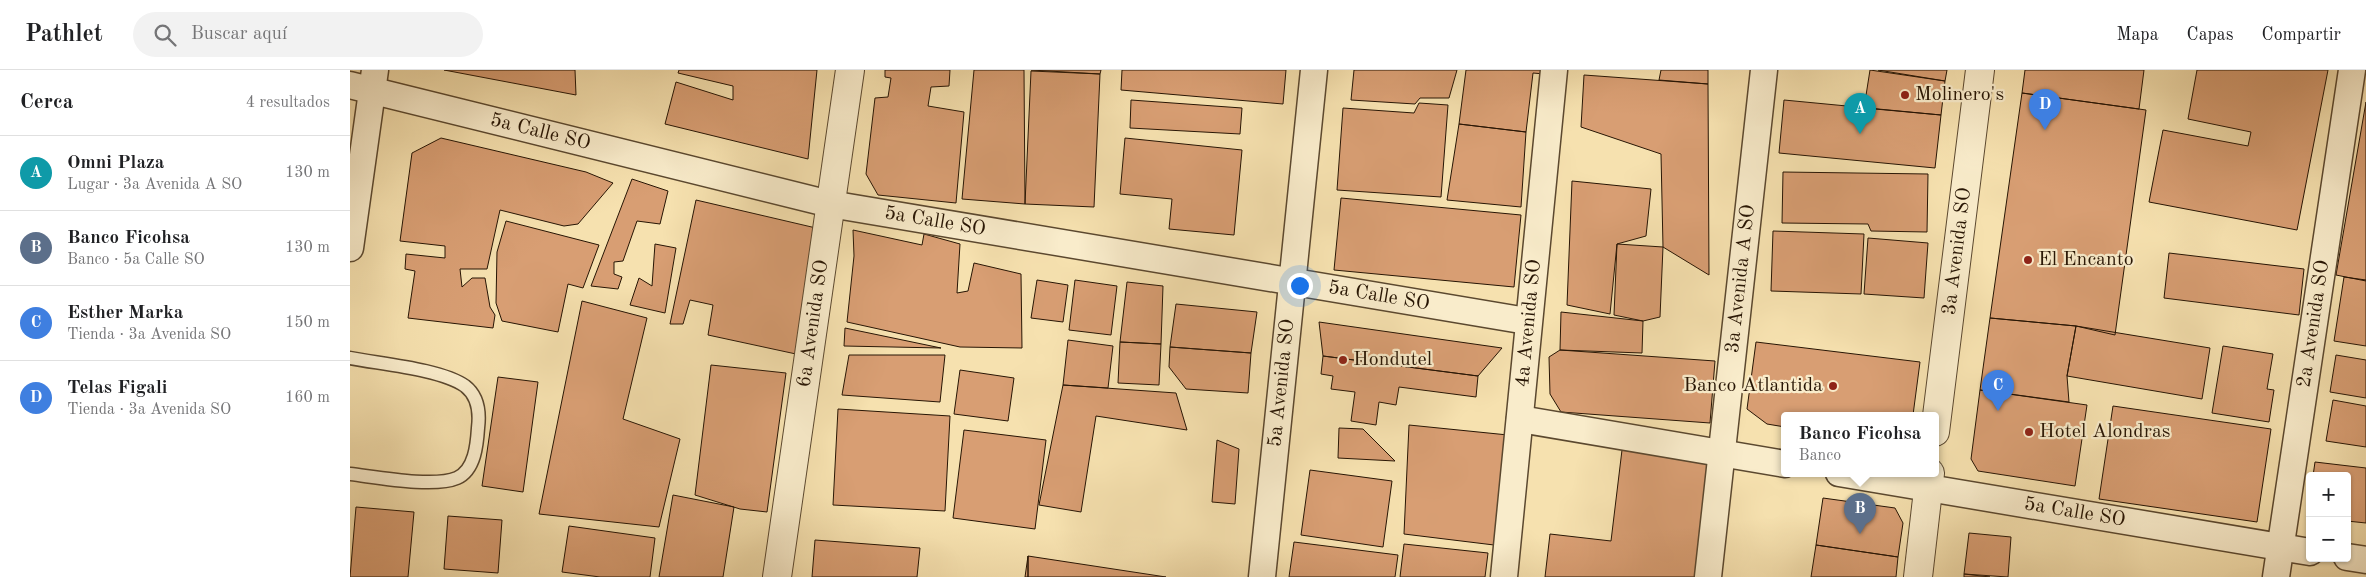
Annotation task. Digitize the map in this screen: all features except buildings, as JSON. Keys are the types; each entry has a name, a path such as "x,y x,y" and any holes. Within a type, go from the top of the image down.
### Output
{"street":[{"name":"6a Avenida SO","path":"777,577 850,70"},
{"name":"5a Avenida SO","path":"1262,577 1314,70"},
{"name":"4a Avenida SO","path":"1504,577 1520,419 1527,322 1554,70"},
{"name":"3a Avenida A SO","path":"1708,577 1764,70"},
{"name":"3a Avenida SO","path":"1937,412 1980,70"},
{"name":"2a Avenida SO","path":"2276,577 2352,70"},
{"name":"5a Calle SO","path":"366,81 830,204 1527,322"},
{"path":"351,239 366,81"},
{"path":"1520,419 1781,463"},
{"name":"5a Calle SO","path":"1890,477 1929,480 2306,551"},
{"path":"1918,577 1929,480"},
{"path":"2351,558 2366,560"}],"lane":[{"path":"350,358 436,374 465,386 477,399 479,422 476,452 469,466 457,478 430,482 350,474"}],"place":[{"name":"Molinero's","path":"1905,95"},
{"name":"Telas Figali","path":"2045,130"},
{"name":"Omni Plaza","path":"1860,134"},
{"name":"El Encanto","path":"2028,260"},
{"name":"Hondutel","path":"1343,360"},
{"name":"Banco Atlantida","path":"1833,386"},
{"name":"Esther Marka","path":"1998,411"},
{"name":"Hotel Alondras","path":"2029,432"},
{"name":"Banco Ficohsa","path":"1860,534"}]}
